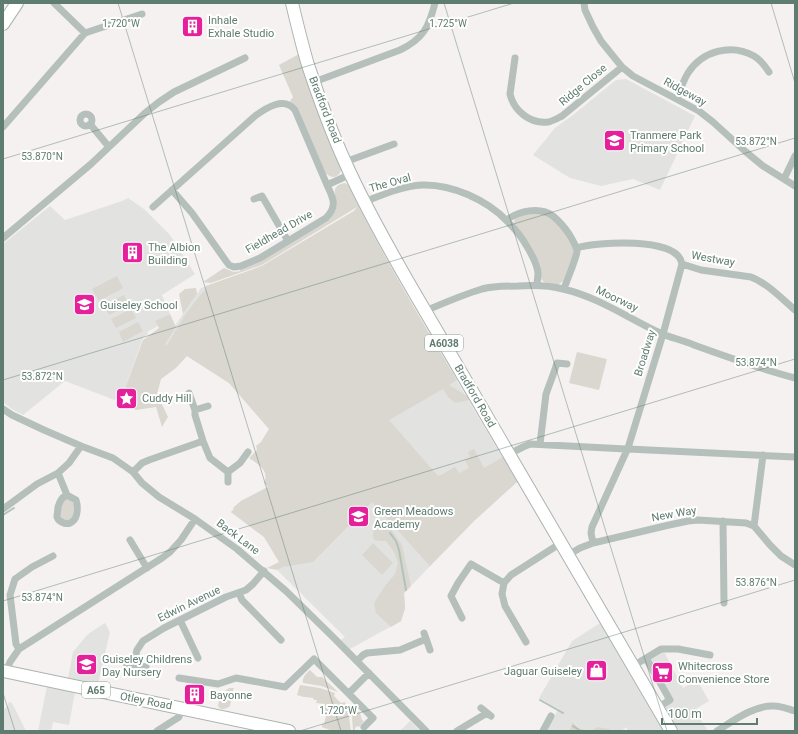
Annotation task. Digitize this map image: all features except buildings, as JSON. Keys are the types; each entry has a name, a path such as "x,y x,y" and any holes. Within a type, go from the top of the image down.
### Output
{"main road":[{"path":"3,24 17,3"},
{"name":"Bradford Road","path":"292,3 302,45 328,122 350,174 364,202 425,311 671,731"},
{"name":"Otley Road","path":"5,671 290,731"}],"street":[{"path":"54,3 85,33"},
{"path":"314,82 410,45 418,39 426,29 432,18 435,3"},
{"name":"Ridgeway","path":"584,3 585,10 597,34 608,51 622,67 633,76 699,111 714,122 763,166 795,186"},
{"path":"3,127 85,33 142,14"},
{"path":"677,99 689,72 696,63 705,56 715,52 736,50 746,53 759,60 769,72"},
{"path":"3,238 85,169 144,113 174,92 245,58"},
{"name":"Ridge Close","path":"515,58 510,94 511,99 521,114 527,118 542,122 554,120 562,116 622,67"},
{"name":"Fieldhead Drive","path":"153,207 172,190 255,116 265,109 281,104 290,105 295,110 333,199 334,206 331,213 326,218 260,258 234,267 230,265 192,213 172,190"},
{"path":"90,124 109,147"},
{"path":"345,162 394,144"},
{"path":"784,179 795,156"},
{"path":"327,185 350,174"},
{"name":"The Oval","path":"364,202 408,187 422,185 452,188 476,198 507,220 522,239 534,260 538,273 537,285"},
{"path":"254,198 262,196 288,241"},
{"path":"507,220 528,211 542,211 558,220 571,238 576,248 576,257 564,289"},
{"name":"Westway","path":"576,248 624,243 657,246 676,254 682,264 701,270 756,278 795,310"},
{"name":"Broadway","path":"593,543 591,533 592,527 627,449 663,334 682,264"},
{"name":"Moorway","path":"425,311 466,294 484,289 537,285 564,289 607,305 663,334 743,363 794,376"},
{"path":"540,444 546,394 556,363 567,364"},
{"path":"190,393 196,410 195,415 210,458 228,472"},
{"path":"196,410 208,406"},
{"name":"Back Lane","path":"3,409 22,420 81,446 114,458 133,472 142,483 159,497 195,519 237,549 290,595 426,731"},
{"path":"133,472 145,462 204,442"},
{"path":"508,454 530,444 540,444 795,457"},
{"path":"3,509 37,484 58,474 69,463 81,446"},
{"path":"228,472 240,463 248,452"},
{"path":"763,455 754,526 781,556 795,565"},
{"path":"228,472 228,482"},
{"path":"58,474 67,495"},
{"path":"5,671 19,649 162,558 176,546 195,519"},
{"name":"New Way","path":"568,555 593,543 688,521 723,521 746,523 754,526"},
{"path":"723,521 724,603"},
{"path":"130,540 147,568"},
{"path":"526,642 505,606 502,594 504,583 511,575 561,543"},
{"path":"19,649 16,644 7,594 15,579 32,567 53,556"},
{"path":"462,618 451,596 471,564 504,583"},
{"name":"Edwin Avenue","path":"146,667 130,664 143,641 180,620 239,593 249,587 264,571"},
{"path":"239,593 242,600 281,640"},
{"path":"180,620 198,658"},
{"path":"357,661 367,653 400,650 425,636 430,650"},
{"path":"633,666 661,649 678,649 710,655"},
{"path":"646,658 670,700 658,708"},
{"path":"179,678 218,684 236,678 285,687 314,659 373,718 364,727"},
{"path":"349,693 369,673"},
{"path":"717,731 757,708 775,706 795,711"},
{"path":"157,731 179,717 182,708"},
{"path":"457,731 489,715 481,708"},
{"path":"543,731 551,716"}],"shaded area":[{"path":"299,54 318,112 341,168 340,173 334,177 327,174 325,175 298,108 290,101 293,97 279,65"},
{"name":"Tranmere Park Primary School","path":"626,79 695,116 660,190 633,179 601,186 570,178 533,155 555,128 616,80"},
{"path":"345,183 348,185 400,284 457,380 449,385 467,396 469,400 455,403 448,397 443,389 389,420 438,476 455,467 459,473 469,468 465,460 470,457 468,452 474,449 484,468 503,457 517,482 474,521 430,566 372,502 313,562 283,567 277,570 267,568 279,562 264,537 231,512 234,509 233,508 241,501 268,487 264,483 264,471 259,465 249,458 257,450 256,446 261,442 269,429 229,383 187,356 176,368 161,379 157,394 168,417 162,427 156,407 136,410 120,402 143,340 159,328 155,321 170,314 176,327 165,344 167,345 185,315 206,289 206,286 262,266 354,211 357,207 262,265 211,283 203,282 224,268 234,272 240,271 240,269 328,221 336,209 334,195 336,188 338,185"},
{"name":"Guiseley School","path":"128,198 144,209 170,235 195,274 162,295 170,314 156,321 158,326 147,332 148,334 143,337 120,402 65,381 23,415 3,402 3,244 50,206 65,220"},
{"path":"358,206 409,300 517,482 474,521 404,593 405,608 401,621 350,649 341,640 345,637 277,570 283,567 264,537 231,512 234,509 233,508 241,501 268,487 302,466 229,383 187,356 163,343 201,288 262,266 354,211"},
{"path":"530,213 548,216 563,230 571,243 574,254 563,281 558,285 548,284 541,279 539,264 515,225 514,220 517,217"},
{"path":"117,276 123,288 99,301 92,289"},
{"path":"196,288 197,294 183,314 179,294 185,289"},
{"path":"124,295 129,305 109,315 104,305"},
{"path":"131,309 136,318 116,328 111,319"},
{"path":"138,322 143,331 123,342 119,332"},
{"path":"577,352 607,359 599,390 569,383"},
{"path":"70,498 74,504 73,516 71,519 63,520 60,515 61,507 64,499"},
{"path":"385,525 390,528 402,545 411,586 404,593 405,608 401,621 391,627 376,613 374,603 395,574 398,563 394,552 386,541 374,540 374,529"},
{"path":"373,543 393,563 382,575 362,555"},
{"name":"Guiseley Childrens Day Nursery","path":"105,623 110,632 98,684 68,678 73,652 88,634"},
{"path":"600,623 663,731 627,731 627,727 621,731 612,731 609,729 580,729 574,722 569,731 547,731 558,709 539,698 572,641"},
{"path":"661,646 683,688 697,680 709,701 694,710 708,731 678,731 664,708 664,696 640,658"},
{"path":"310,670 317,677 322,677 338,692 321,686 303,683 304,677"},
{"path":"300,685 320,688 335,693 334,696 341,703 345,702 351,731 331,731 322,727 326,716 325,713 322,713 325,704 316,703 317,700 314,700 313,698 297,695"},
{"path":"47,686 75,692 69,725 53,722 51,731 38,731"},
{"path":"230,688 234,688 229,698 231,701 230,706 225,709 221,709 218,706 220,698 225,691"},
{"path":"9,702 12,703 26,731 3,731 3,709 6,708"},
{"path":"348,704 353,705 357,709 362,720 364,721 359,727 357,726 355,728 355,731 353,731 352,716"},
{"path":"410,721 420,731 400,731"},
{"path":"573,722 580,729 593,730 597,727 612,731 569,731"}],"waterway":[{"path":"3,515 14,508"},
{"path":"390,533 396,541 399,550 406,590"},
{"path":"540,700 563,713"},
{"path":"573,726 581,731"},
{"path":"594,731 600,731"}],"place":[{"name":"Inhale Exhale Studio","path":"193,26"},
{"name":"Tranmere Park Primary School","path":"614,141"},
{"name":"The Albion Building","path":"132,253"},
{"name":"Guiseley School","path":"84,305"},
{"name":"Cuddy Hill","path":"127,398"},
{"name":"Green Meadows Academy","path":"358,517"},
{"name":"Guiseley Childrens Day Nursery","path":"87,665"},
{"name":"Jaguar Guiseley","path":"597,671"},
{"name":"Whitecross Convenience Store","path":"662,672"},
{"name":"Bayonne","path":"195,695"}]}
